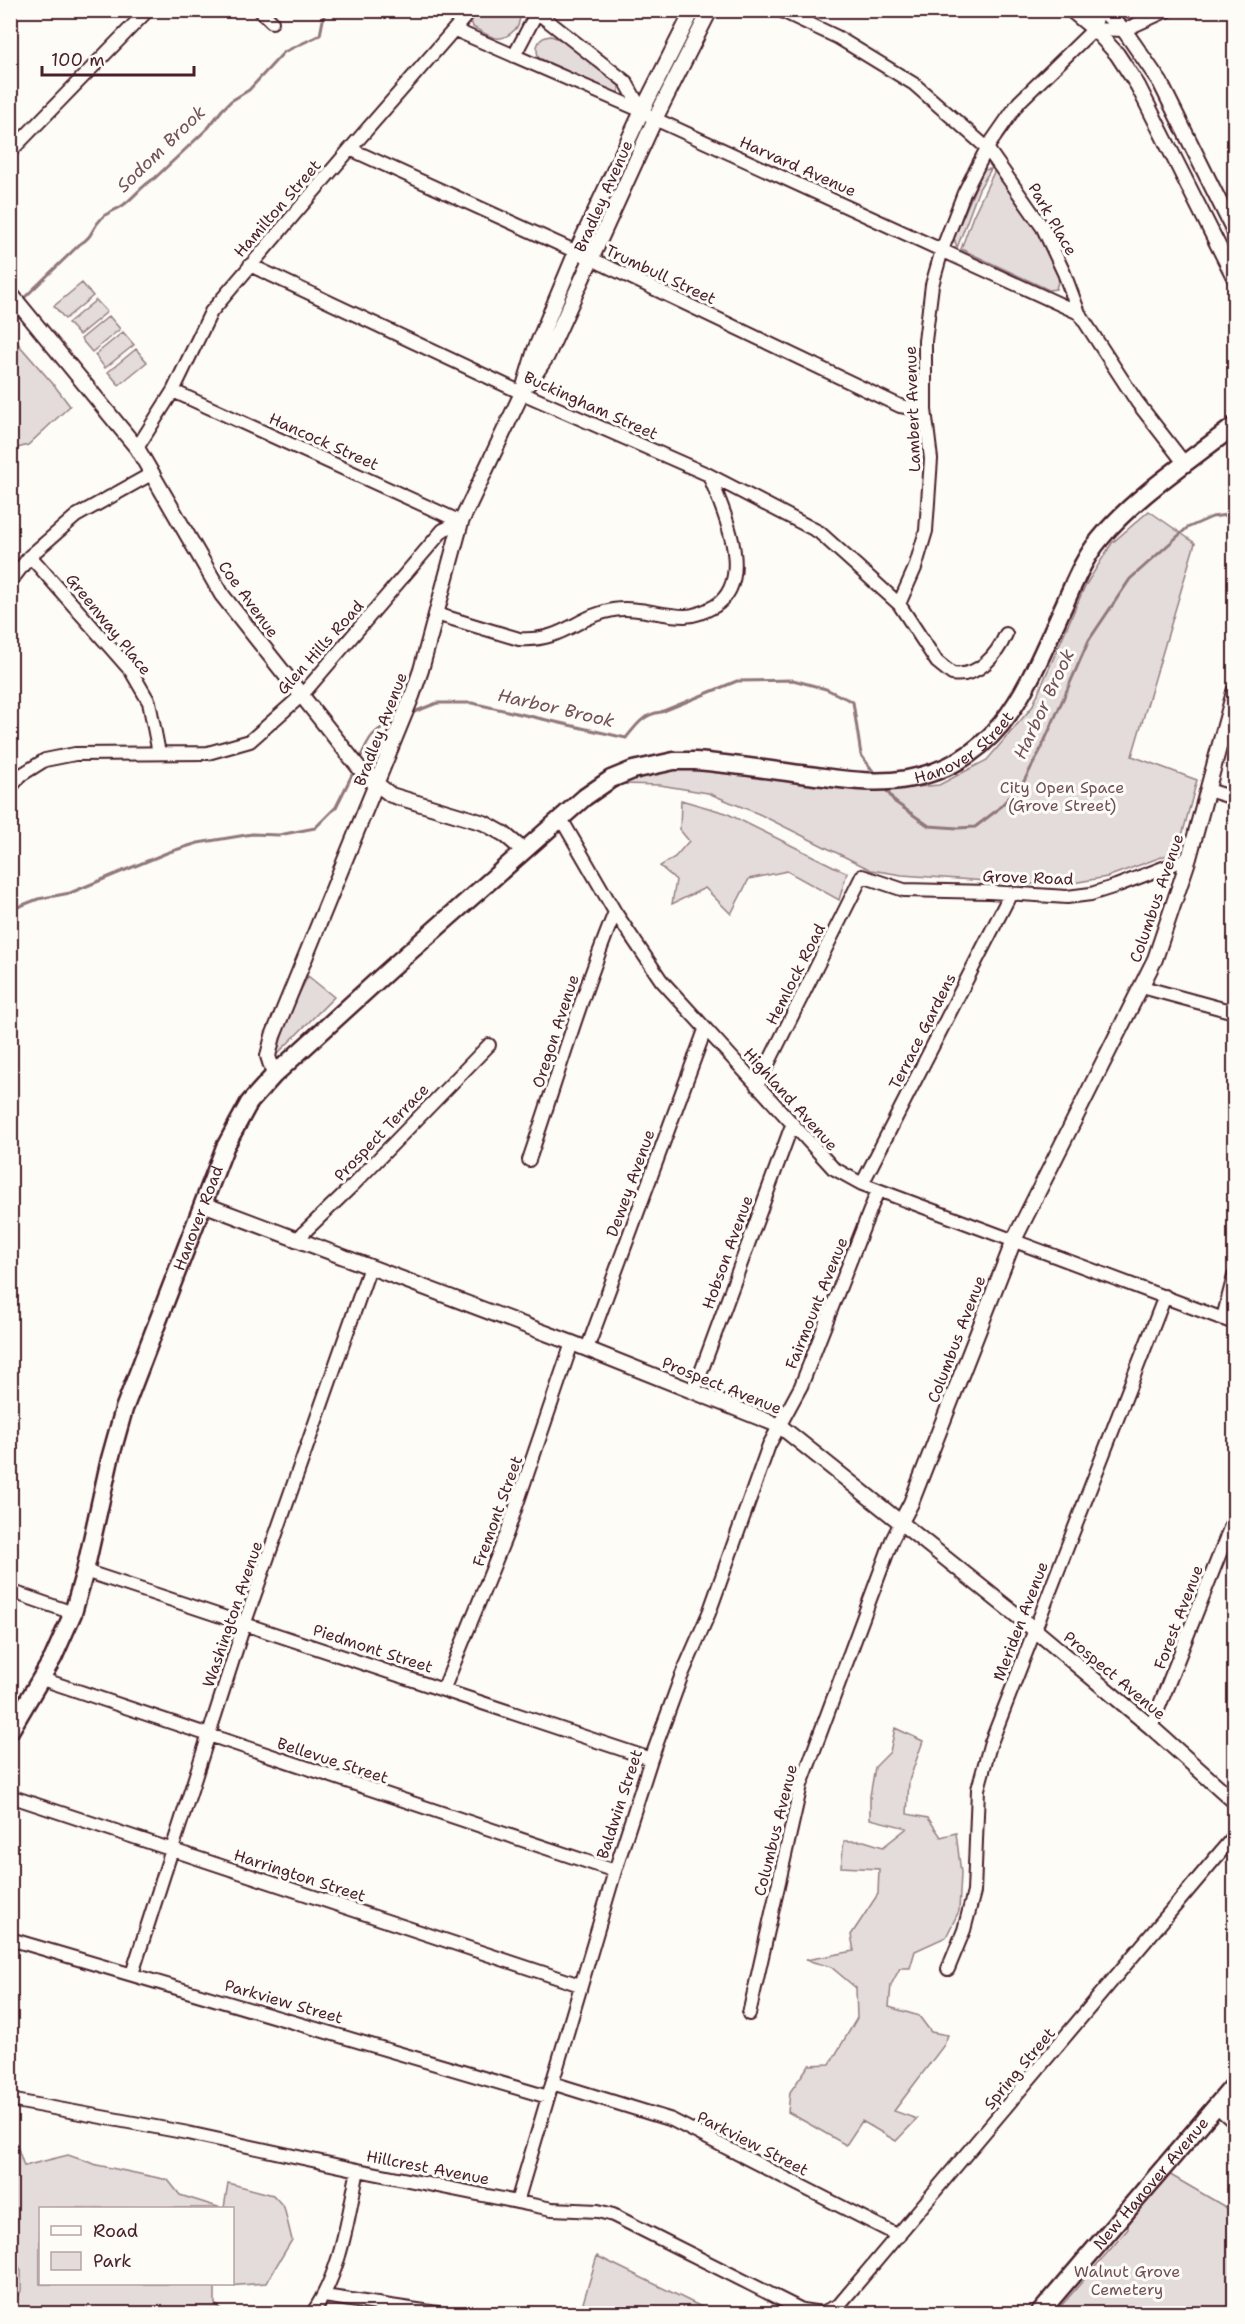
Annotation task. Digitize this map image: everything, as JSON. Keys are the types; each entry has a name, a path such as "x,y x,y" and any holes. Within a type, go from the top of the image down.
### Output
{"main road":[{"name":"Hanover Street","path":"560,817 611,779 652,764 674,761 719,762 868,782 909,779 950,765 969,755 998,730 1021,697 1072,585 1098,541 1116,521 1234,426"},
{"name":"Hanover Road","path":"10,1731 42,1679 73,1613 124,1409 202,1204 225,1147 241,1115 249,1102 274,1075 560,817"},
{"name":"New Hanover Avenue","path":"1039,2313 1234,2085"}],"street":[{"path":"10,152 148,10"},
{"path":"260,10 272,22"},
{"name":"Hamilton Street","path":"137,448 173,391 211,312 471,10"},
{"name":"Bradley Avenue","path":"274,1075 268,1056 273,1036 421,670 461,522 522,393 535,350 576,252 642,111 693,10"},
{"name":"Bradley Avenue","path":"522,393 548,356 655,119 710,10"},
{"name":"Park Place","path":"780,10 837,37 914,84 987,148 1043,228 1079,313 1137,402 1185,464"},
{"path":"1071,10 1094,29 1117,54 1138,86 1234,274"},
{"path":"1094,29 1100,10 1124,30 1160,82 1234,231"},
{"path":"1094,29 1124,30 1168,10"},
{"path":"514,56 536,11"},
{"name":"Harvard Avenue","path":"536,11 626,82 642,111"},
{"name":"Lambert Avenue","path":"899,604 915,568 926,531 931,459 925,410 926,341 932,285 942,250 964,194 987,148 1019,102 1094,29"},
{"name":"Harvard Avenue","path":"454,30 642,111 942,250"},
{"name":"Trumbull Street","path":"350,149 576,252 900,406 925,410"},
{"path":"1187,185 1208,176"},
{"path":"942,250 1079,313"},
{"name":"Buckingham Street","path":"250,265 522,393 709,476 819,532 899,604 937,662 952,674 967,674 981,666 997,652 1006,634"},
{"name":"Coe Avenue","path":"11,293 137,448 222,595 364,774 376,785 397,798 484,823 504,834 523,850"},
{"name":"Hancock Street","path":"173,391 461,522"},
{"path":"10,582 30,556 76,516 153,473"},
{"path":"436,614 519,639 531,640 545,639 608,611 621,609 686,616 697,615 710,609 723,600 730,590 735,567 728,527 709,476"},
{"name":"Glen Hills Road","path":"10,788 21,775 45,760 75,754 208,753 250,741 302,695 443,530 461,522"},
{"name":"Greenway Place","path":"30,556 130,671 149,702 159,753"},
{"name":"Columbus Avenue","path":"749,2014 801,1785 892,1540 911,1503 1014,1240 1142,987 1166,930 1189,858 1234,692"},
{"path":"1208,790 1234,798"},
{"name":"Highland Avenue","path":"560,817 615,912 645,958 705,1030 833,1168 862,1184 1229,1320"},
{"name":"Grove Road","path":"862,876 904,890 1067,897 1091,894 1189,858"},
{"name":"Hemlock Road","path":"757,1086 862,876"},
{"name":"Terrace Gardens","path":"862,1184 1011,893"},
{"name":"Oregon Avenue","path":"529,1160 564,1059 587,982 615,912"},
{"path":"1142,987 1234,1012"},
{"name":"Dewey Avenue","path":"587,1349 705,1030"},
{"name":"Prospect Terrace","path":"296,1240 353,1185 489,1045"},
{"name":"Hobson Avenue","path":"694,1390 792,1125"},
{"name":"Fairmount Avenue","path":"780,1426 801,1386 878,1190"},
{"name":"Prospect Avenue","path":"202,1204 572,1343 780,1426 1035,1630 1151,1726 1234,1800"},
{"name":"Washington Avenue","path":"132,1974 245,1623 370,1267"},
{"path":"1229,1320 1234,1276"},
{"name":"Meriden Avenue","path":"948,1969 964,1930 974,1892 978,1789 984,1765 1165,1296"},
{"name":"Fremont Street","path":"444,1688 507,1533 572,1343"},
{"name":"Baldwin Street","path":"517,2202 580,1985 651,1759 681,1677 709,1613 762,1464 780,1426"},
{"name":"Forest Avenue","path":"1151,1726 1234,1518"},
{"name":"Piedmont Street","path":"85,1571 444,1688 651,1759"},
{"path":"10,1591 73,1613"},
{"name":"Bellevue Street","path":"42,1679 615,1871"},
{"name":"Harrington Street","path":"10,1796 580,1985"},
{"name":"Spring Street","path":"822,2313 839,2305 899,2236 1234,1836"},
{"name":"Parkview Street","path":"10,1939 548,2097"},
{"name":"Parkview Street","path":"552,2083 672,2120 899,2236"},
{"name":"Hillcrest Avenue","path":"10,2100 199,2136 552,2209 598,2211 613,2215 802,2310 822,2313"},
{"name":"New Hanover Avenue","path":"1216,2106 1234,2122"},
{"path":"312,2313 324,2296 337,2266 358,2170"},
{"path":"324,2296 444,2313"}],"green space":[{"path":"478,11 517,11 520,18 518,26 507,36 491,37 473,27 471,20"},
{"path":"551,36 562,40 619,86 619,92 615,93 539,58 538,43 543,38"},
{"path":"991,169 979,189 957,248 954,238 983,170"},
{"path":"995,170 1028,213 1059,278 1056,289 1049,290 961,249 973,216"},
{"path":"82,283 93,296 65,319 54,306"},
{"path":"96,300 107,312 79,335 68,323"},
{"path":"109,316 120,329 92,352 81,339"},
{"path":"11,321 19,345 70,406 28,445 11,450"},
{"path":"123,332 134,345 105,368 95,355"},
{"path":"136,349 147,362 119,385 108,372"},
{"name":"City Open Space (Grove Street)","path":"1149,511 1195,543 1132,756 1197,780 1178,851 1107,877 1073,883 1027,884 902,875 871,870 759,814 708,793 660,785 623,784 620,778 694,765 875,791 939,785 987,760 1032,707 1085,586 1112,543"},
{"path":"681,800 726,813 847,873 839,900 787,871 749,879 731,914 705,888 672,904 676,880 660,866 675,857 689,841 680,830"},
{"path":"308,976 334,997 276,1055 288,1016"},
{"path":"895,1728 923,1741 909,1781 907,1814 928,1818 941,1837 956,1833 961,1873 959,1911 946,1937 915,1951 910,1968 900,1968 891,1985 889,2007 919,2016 931,2032 948,2035 944,2045 894,2111 917,2119 896,2141 862,2121 846,2145 788,2112 790,2092 809,2065 830,2064 857,2018 856,1988 831,1967 806,1960 854,1951 851,1935 878,1894 879,1869 841,1867 844,1841 864,1841 883,1847 907,1828 870,1819 870,1796 875,1767 890,1752"},
{"path":"16,2143 24,2166 68,2155 97,2165 168,2180 180,2195 218,2207 39,2207 39,2285 234,2285 234,2207 224,2207 228,2183 273,2195 284,2207 292,2240 266,2283 215,2287 215,2304 225,2313 11,2313 11,2305 21,2291 21,2271 11,2251 11,2145"},
{"name":"Walnut Grove Cemetery","path":"1167,2173 1234,2212 1234,2313 1054,2314 1128,2229 1128,2221"},
{"path":"597,2256 714,2313 580,2313"}],"waterway":[{"name":"Sodom Brook","path":"22,300 87,239 103,217 126,203 155,178 208,128 231,101 249,90 284,52 320,35 325,10"},
{"name":"Harbor Brook","path":"884,787 895,802 929,826 975,827 996,811 1023,783 1041,749 1089,640 1130,579 1187,528 1212,517 1234,514"},
{"name":"Harbor Brook","path":"409,714 437,703 472,703 626,738 645,717 737,681 793,680 826,689 853,702 861,755 875,774"},
{"name":"Harbor Brook","path":"359,761 373,735 398,719"},
{"name":"Harbor Brook","path":"10,910 38,899 70,893 169,852 198,843 252,834 279,835 315,828 336,807 355,769"}]}
